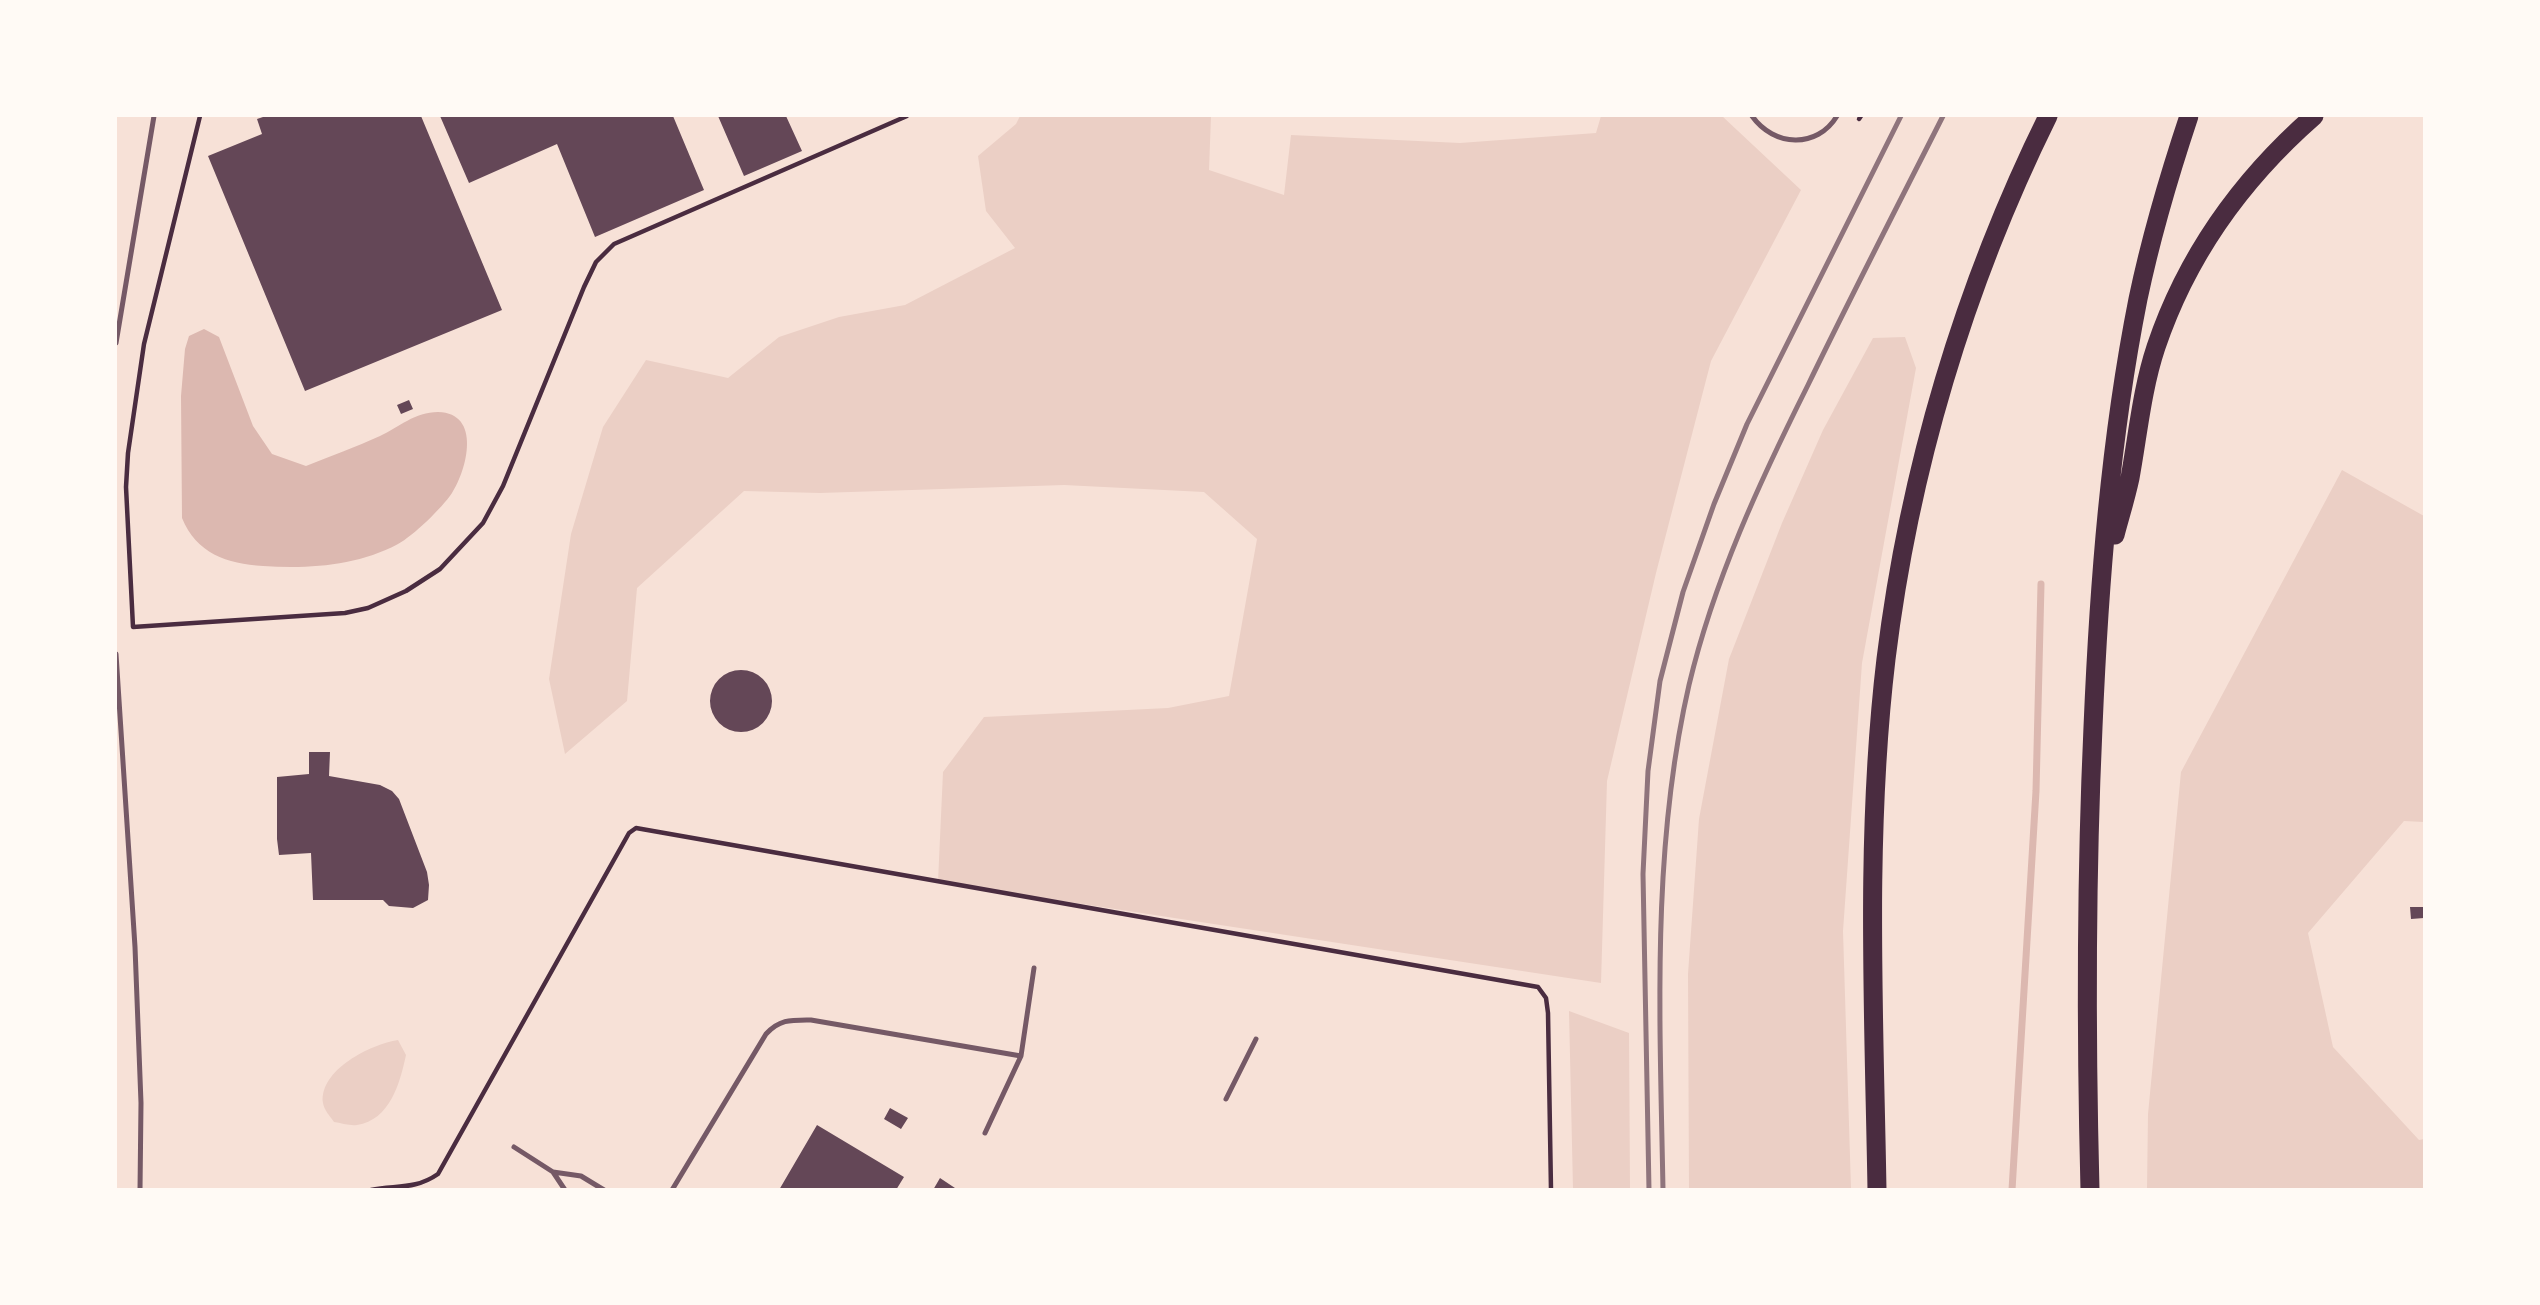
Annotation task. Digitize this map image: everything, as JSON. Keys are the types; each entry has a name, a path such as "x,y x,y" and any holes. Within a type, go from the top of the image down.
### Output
{"highway":[{"path":"1877,1189 1874,849 1880,724 1895,599 1924,455 1951,357 1991,243 2048,116"},
{"path":"2090,1189 2088,847 2100,597 2111,478 2128,354 2153,235 2189,116"},
{"path":"2100,597 2130,479 2148,377 2176,296 2203,246 2232,202 2270,157 2314,116"}],"lane":[{"path":"116,343 154,116"},
{"path":"1752,116 1779,138 1806,141 1830,128 1838,116"},
{"path":"116,654 135,947 141,1103 140,1189"},
{"path":"985,1133 1021,1056 1034,968"},
{"path":"672,1189 766,1034 775,1024 787,1020 811,1020 1021,1056"},
{"path":"1226,1098 1256,1039"},
{"path":"514,1147 553,1172 565,1189"},
{"path":"553,1172 581,1176 604,1189"}],"path":[{"path":"200,116 144,344 128,453 126,486 133,627 345,613 368,608 406,591 440,569 482,523 503,486 584,286 596,262 614,244 907,116"},
{"path":"371,1189 415,1186 438,1174 629,833 636,828 1538,987 1546,998 1548,1013 1551,1189"}],"shaded area":[{"path":"1020,116 1211,116 1209,170 1284,195 1291,135 1460,143 1596,133 1601,116 1722,116 1801,190 1711,361 1656,573 1607,781 1601,983 938,882 943,772 984,717 1168,708 1229,696 1257,539 1204,492 1064,485 820,493 744,491 637,588 627,701 565,754 549,679 571,534 603,427 646,360 728,378 779,337 839,317 905,305 1015,248 986,211 978,156 1016,124"},
{"path":"204,329 219,337 253,426 272,454 306,466 380,436 422,414 438,412 452,415 461,422 466,432 467,444 466,458 452,493 427,521 398,544 349,561 298,567 250,565 225,559 204,548 188,530 182,518 181,396 185,349 189,336"},
{"path":"1905,337 1916,368 1862,663 1843,931 1851,1189 1689,1189 1688,974 1699,819 1729,659 1782,523 1823,430 1873,338"},
{"path":"2342,470 2424,516 2424,822 2404,821 2308,933 2333,1047 2419,1140 2424,1139 2424,1189 2147,1189 2148,1114 2181,772"},
{"path":"1569,1011 1629,1033 1630,1189 1573,1189"},
{"path":"398,1040 406,1055 397,1088 385,1108 368,1122 348,1125 334,1122 323,1103 329,1080 361,1053"}],"building":[{"path":"266,116 421,116 502,310 305,391 208,156 262,134 257,119"},
{"path":"440,116 673,116 704,190 595,237 557,144 469,183"},
{"path":"718,116 786,116 802,151 744,176"},
{"path":"409,400 413,409 401,414 397,405"},
{"path":"735,670 747,670 763,679 770,689 770,713 763,723 747,732 735,732 724,727 715,718 710,707 710,695 715,684 724,675"},
{"path":"309,752 330,752 329,776 380,785 392,791 399,799 427,872 428,900 413,908 389,906 383,900 313,900 311,853 279,855 277,839 277,777 309,774"},
{"path":"2410,907 2424,907 2424,918 2411,919"},
{"path":"890,1108 908,1118 901,1129 884,1119"},
{"path":"817,1125 904,1177 896,1190 779,1190"},
{"path":"940,1178 958,1190 933,1190"}],"waterway":[{"path":"2012,1190 2036,791 2041,584"}],"railway":[{"path":"1649,1190 1643,874 1648,771 1660,681 1683,592 1714,504 1747,424 1901,116"},
{"path":"1663,1190 1660,1000 1663,873 1677,747 1699,646 1725,569 1756,494 1841,317 1943,116"}]}
